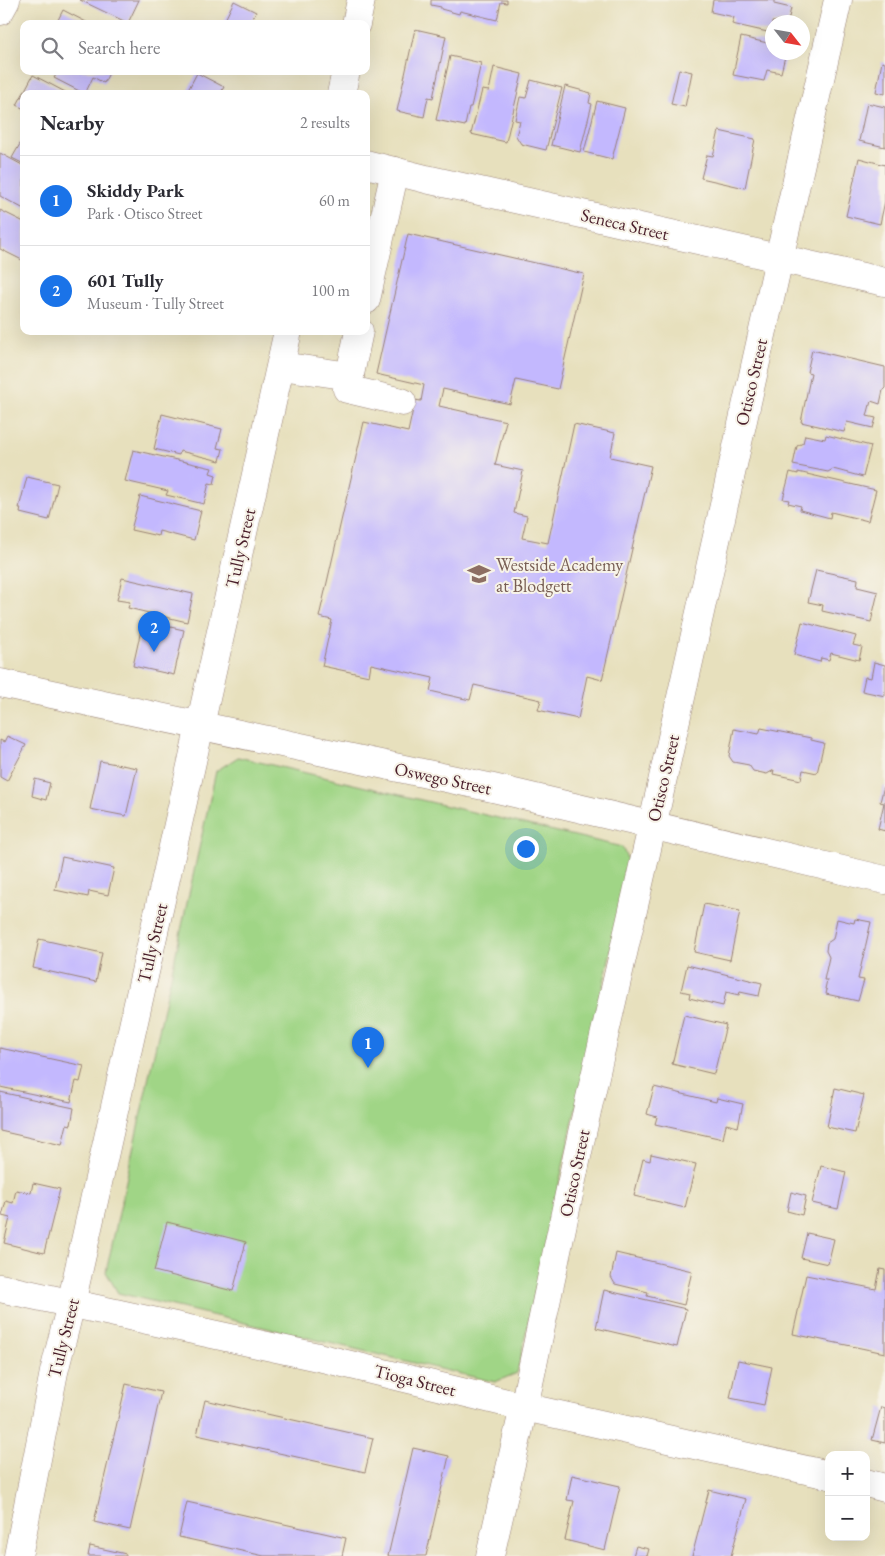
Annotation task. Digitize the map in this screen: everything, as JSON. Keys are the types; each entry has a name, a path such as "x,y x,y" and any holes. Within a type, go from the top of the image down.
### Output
{"street":[{"path":"0,11 6,0"},
{"path":"357,20 361,0"},
{"name":"Otisco Street","path":"490,1556 524,1407 584,1124 838,0"},
{"path":"342,90 345,75"},
{"name":"Seneca Street","path":"370,165 885,282"},
{"path":"370,282 395,171"},
{"name":"Tully Street","path":"12,1548 71,1304 287,335"},
{"path":"358,335 347,389 402,402"},
{"path":"280,366 350,376"},
{"name":"Oswego Street","path":"0,683 492,788 885,880"},
{"name":"Tioga Street","path":"0,1288 318,1357 524,1407 825,1474"},
{"path":"870,1484 885,1488"}],"green space":[{"path":"238,757 622,847 630,865 517,1373 495,1382 118,1293 106,1272 216,771"}],"building":[{"path":"80,0 139,0 129,20 122,20"},
{"path":"431,0 507,0 507,3 501,2 497,20 460,11 459,14 441,9 441,7 431,5"},
{"path":"713,0 774,0 774,4 791,8 790,15 765,15 765,31 732,24 734,17 711,12"},
{"path":"234,1 256,12 252,20 225,20"},
{"path":"63,10 82,20 58,20"},
{"path":"415,29 446,36 433,98 428,97 424,117 397,111"},
{"path":"741,37 765,42 765,60 784,60 781,73 767,70 764,81 733,75"},
{"path":"450,56 481,63 465,126 436,120"},
{"path":"882,62 885,63 885,94 876,92"},
{"path":"494,67 522,74 506,142 471,134 482,90 489,91"},
{"path":"679,69 692,72 685,107 671,104"},
{"path":"33,75 61,90 25,90"},
{"path":"56,75 108,75 104,83 93,77 87,90 77,90 54,78"},
{"path":"196,75 201,75 224,87 222,90 188,90"},
{"path":"531,80 562,88 546,150 521,144 516,136 520,121 515,120 520,97 526,98"},
{"path":"565,86 591,93 589,103 592,104 580,152 551,145"},
{"path":"597,101 625,108 612,159 584,152"},
{"path":"867,103 885,107 885,147 859,141"},
{"path":"719,131 755,139 745,188 701,178 707,155 713,156"},
{"path":"20,144 20,162 12,158"},
{"path":"0,153 20,164 20,207 0,196"},
{"path":"859,158 885,165 885,201 880,224 846,216"},
{"path":"0,210 20,220 20,259 0,249"},
{"name":"Westside Academy at Blodgett","path":"408,234 584,274 558,389 516,380 510,404 443,389 439,406 506,421 495,465 523,471 514,513 527,516 522,538 548,543 574,424 615,433 610,457 651,466 602,680 587,676 578,719 538,710 541,700 474,685 470,700 430,691 433,678 371,664 369,676 322,666 332,620 319,617 364,422 408,432 415,400 421,401 424,385 376,374"},
{"path":"812,350 885,367 885,388 880,404 871,401 867,416 876,418 873,428 847,422 844,432 801,422 811,373 807,372"},
{"path":"162,414 222,429 217,448 223,449 220,461 180,451 179,455 154,449"},
{"path":"805,435 825,439 826,435 871,446 863,477 833,469 828,472 793,465 797,446 803,443"},
{"path":"133,450 212,468 210,473 216,475 214,484 209,483 204,504 166,495 168,491 125,481"},
{"path":"790,472 798,474 798,472 876,490 868,521 831,512 830,518 800,510 801,506 788,503 789,500 783,499"},
{"path":"27,477 58,484 49,520 20,513 21,508 19,508"},
{"path":"140,496 201,511 194,540 159,531 158,536 131,530"},
{"path":"816,570 858,579 857,587 878,592 871,622 822,611 823,605 808,602"},
{"path":"122,578 193,594 187,622 128,608 130,602 117,600"},
{"path":"143,621 184,630 174,675 133,666"},
{"path":"802,622 856,636 853,645 862,647 859,660 831,653 829,660 821,658 820,662 794,655"},
{"path":"874,662 885,665 885,696 862,691 865,677 871,678"},
{"path":"761,728 811,738 811,740 824,743 817,773 803,770 801,780 773,774 774,770 767,774 753,771 749,765 733,762 729,756 734,729 759,734"},
{"path":"7,736 26,745 7,781 0,777 0,740 4,742"},
{"path":"100,761 137,768 126,816 90,809"},
{"path":"35,779 50,783 46,800 32,796"},
{"path":"884,786 885,831 878,829 884,803 880,802"},
{"path":"62,857 114,868 108,895 89,891 88,897 55,890"},
{"path":"704,904 740,911 730,960 694,952"},
{"path":"837,919 854,923 855,919 871,922 858,979 864,980 858,1001 826,994 827,980 824,980 829,957 826,951 827,943 833,939"},
{"path":"39,939 102,953 96,982 33,968"},
{"path":"687,965 762,983 759,996 740,992 739,995 726,992 723,1006 689,998 690,993 681,991"},
{"path":"684,1015 726,1025 714,1074 672,1064"},
{"path":"0,1048 84,1066 80,1082 76,1081 71,1102 0,1087"},
{"path":"654,1087 716,1102 717,1098 743,1104 738,1127 726,1124 723,1139 655,1124 657,1117 647,1114"},
{"path":"835,1088 864,1095 855,1133 827,1127"},
{"path":"0,1092 74,1108 71,1125 67,1124 62,1145 0,1131"},
{"path":"651,1154 696,1164 685,1208 634,1196 643,1159 650,1161"},
{"path":"821,1166 846,1172 838,1209 812,1203"},
{"path":"33,1183 60,1189 44,1253 4,1243 10,1218 2,1216 6,1201 13,1203 16,1190 31,1193"},
{"path":"791,1192 806,1196 802,1215 787,1211"},
{"path":"167,1222 246,1242 233,1291 154,1271"},
{"path":"807,1233 834,1239 828,1264 801,1258"},
{"path":"616,1253 692,1271 684,1305 647,1296 648,1292 615,1284 611,1277"},
{"path":"880,1269 885,1270 885,1353 793,1334 806,1275 876,1289"},
{"path":"604,1290 686,1309 677,1347 596,1328"},
{"path":"738,1360 772,1367 764,1405 730,1398"},
{"path":"126,1384 161,1392 130,1530 94,1522"},
{"path":"205,1400 373,1438 365,1472 197,1435"},
{"path":"881,1407 885,1408 885,1443 872,1440"},
{"path":"413,1448 449,1456 426,1556 388,1556"},
{"path":"572,1475 620,1486 605,1550 565,1540 574,1501 567,1500"},
{"path":"709,1490 746,1499 731,1556 692,1556"},
{"path":"187,1502 346,1538 342,1556 264,1556 179,1537"},
{"path":"90,1546 126,1554 126,1556 88,1556"},
{"path":"636,1546 649,1549 647,1556 633,1556"}],"place":[{"name":"Westside Academy at Blodgett","path":"479,574"},
{"name":"601 Tully","path":"154,652"},
{"name":"Skiddy Park","path":"368,1068"}]}
